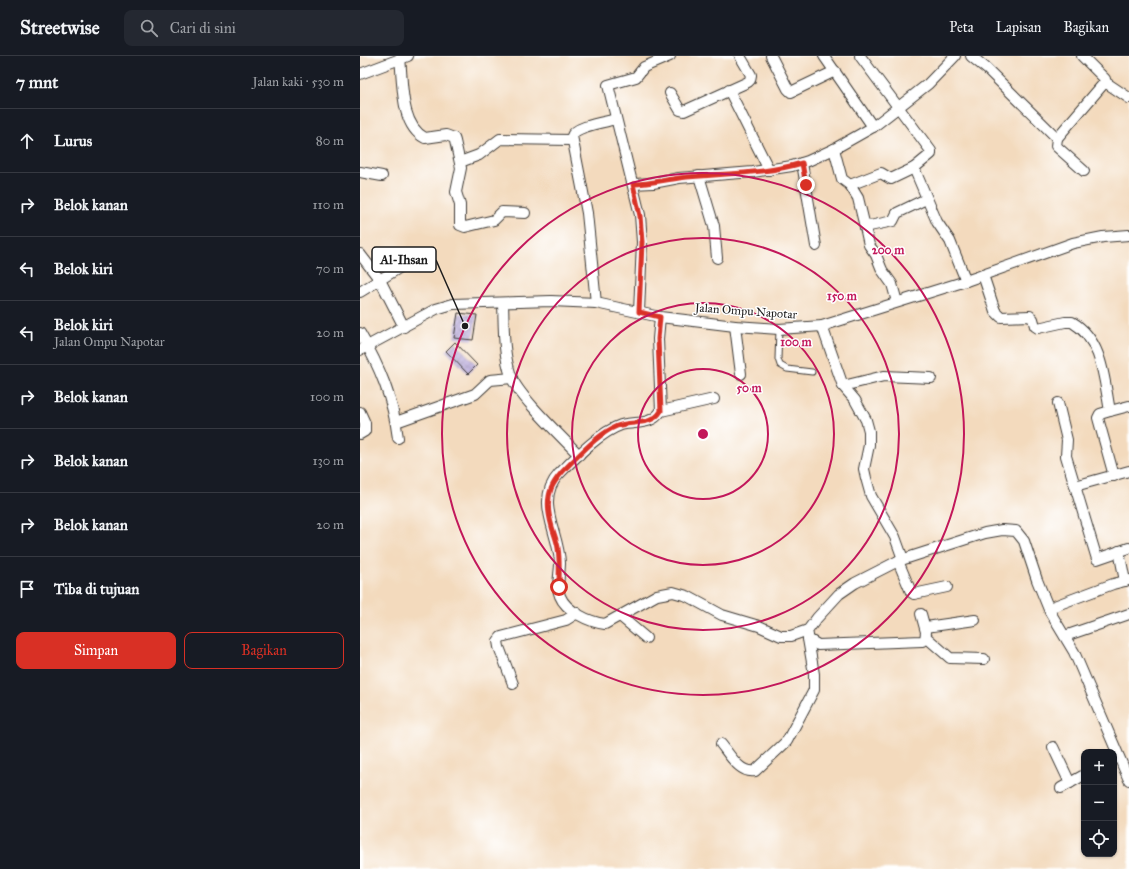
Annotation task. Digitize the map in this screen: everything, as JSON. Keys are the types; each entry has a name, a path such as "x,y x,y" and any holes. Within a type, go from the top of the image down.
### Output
{"street":[{"path":"639,312 642,242 640,216 608,84 636,77 644,67 670,56"},
{"path":"670,93 682,111 750,80 751,75 740,56"},
{"path":"771,56 791,92 835,71"},
{"path":"824,56 873,127"},
{"path":"850,185 881,173 891,179 914,168 932,153 860,56"},
{"path":"633,184 698,176 769,170 802,163 834,149 873,127 928,84 954,56"},
{"path":"360,74 404,57 404,99 410,122 419,134 425,138 446,135 454,138 460,162 461,174 456,192 460,205 461,226 494,220 502,212 524,214"},
{"path":"1084,57 1105,79 1105,82 1129,98"},
{"path":"978,58 1057,138"},
{"path":"1084,171 1056,146 1057,138 1105,82"},
{"path":"729,90 769,170"},
{"path":"596,303 587,213 580,170 572,140 573,132 579,129 616,119"},
{"path":"460,162 479,155 500,139 572,140"},
{"path":"834,149 842,179 850,185 860,206 869,245 876,255 882,270 892,284 897,302"},
{"path":"802,163 816,246"},
{"path":"914,168 937,222 950,241 966,281"},
{"path":"360,172 382,176"},
{"path":"698,176 714,226 717,258"},
{"path":"865,227 893,221 897,213 926,199"},
{"name":"Jalan Ompu Napotar","path":"364,348 445,306 461,304 551,301 596,303 660,317 735,326 779,329 822,326 966,281 1073,243 1102,237 1129,235"},
{"path":"360,254 380,280 404,327"},
{"path":"360,292 399,268"},
{"path":"983,275 995,311 1001,318 1030,316 1034,319 1036,328 1065,322 1076,324 1097,350 1110,411"},
{"path":"503,303 506,357 512,378 522,394 580,454"},
{"path":"660,317 658,346 661,411 658,416 648,422 616,427 580,454 558,476 548,493 547,506 558,546 559,595 564,602 577,613 596,623 605,624 657,595 673,592 687,596 714,612 759,626 781,636 808,635"},
{"path":"735,326 740,374"},
{"path":"822,326 843,386 855,400 866,420 869,431 869,445 864,469 866,478 871,496 895,537 911,592 914,594 946,587"},
{"path":"360,333 364,348 390,396 398,438"},
{"path":"843,386 884,376 931,378"},
{"path":"396,422 475,394 490,380 512,378"},
{"path":"661,411 714,399"},
{"path":"1049,608 1127,581 1124,549 1097,559 1066,456 1067,440 1058,403"},
{"path":"1114,476 1098,418 1100,414 1129,406"},
{"path":"360,412 366,427 365,431 360,434"},
{"path":"1075,486 1129,471"},
{"path":"721,744 742,769 748,772 755,771 787,741 814,690 814,674 808,635 817,618 839,594 854,583 901,560 985,533 1002,530 1016,531 1024,541 1037,580 1049,608 1074,652 1113,749"},
{"path":"513,684 499,647 498,641 501,637 566,620 577,613"},
{"path":"808,635 814,644 824,645 918,642 925,640 926,632 921,614"},
{"path":"1065,636 1129,614"},
{"path":"620,616 646,638"},
{"path":"926,632 975,620"},
{"path":"926,632 950,658 984,659"},
{"path":"1053,747 1065,786 1081,777"},
{"path":"1117,759 1129,780"}],"lane":[{"path":"779,329 778,359 780,365 787,369 812,372"}],"building":[{"path":"458,313 477,315 473,340 454,338"},
{"path":"455,342 477,365 468,374 446,351"}],"place":[{"name":"Al-Ihsan","path":"465,326"}],"route":[{"path":"559,587 560,564 558,546 551,526 547,506 548,493 551,486 558,476 580,454 604,434 625,424 648,422 658,416 661,411 658,368 660,317 639,312 642,242 640,216 633,184 654,183 679,178 754,172 802,163 806,185"}]}
